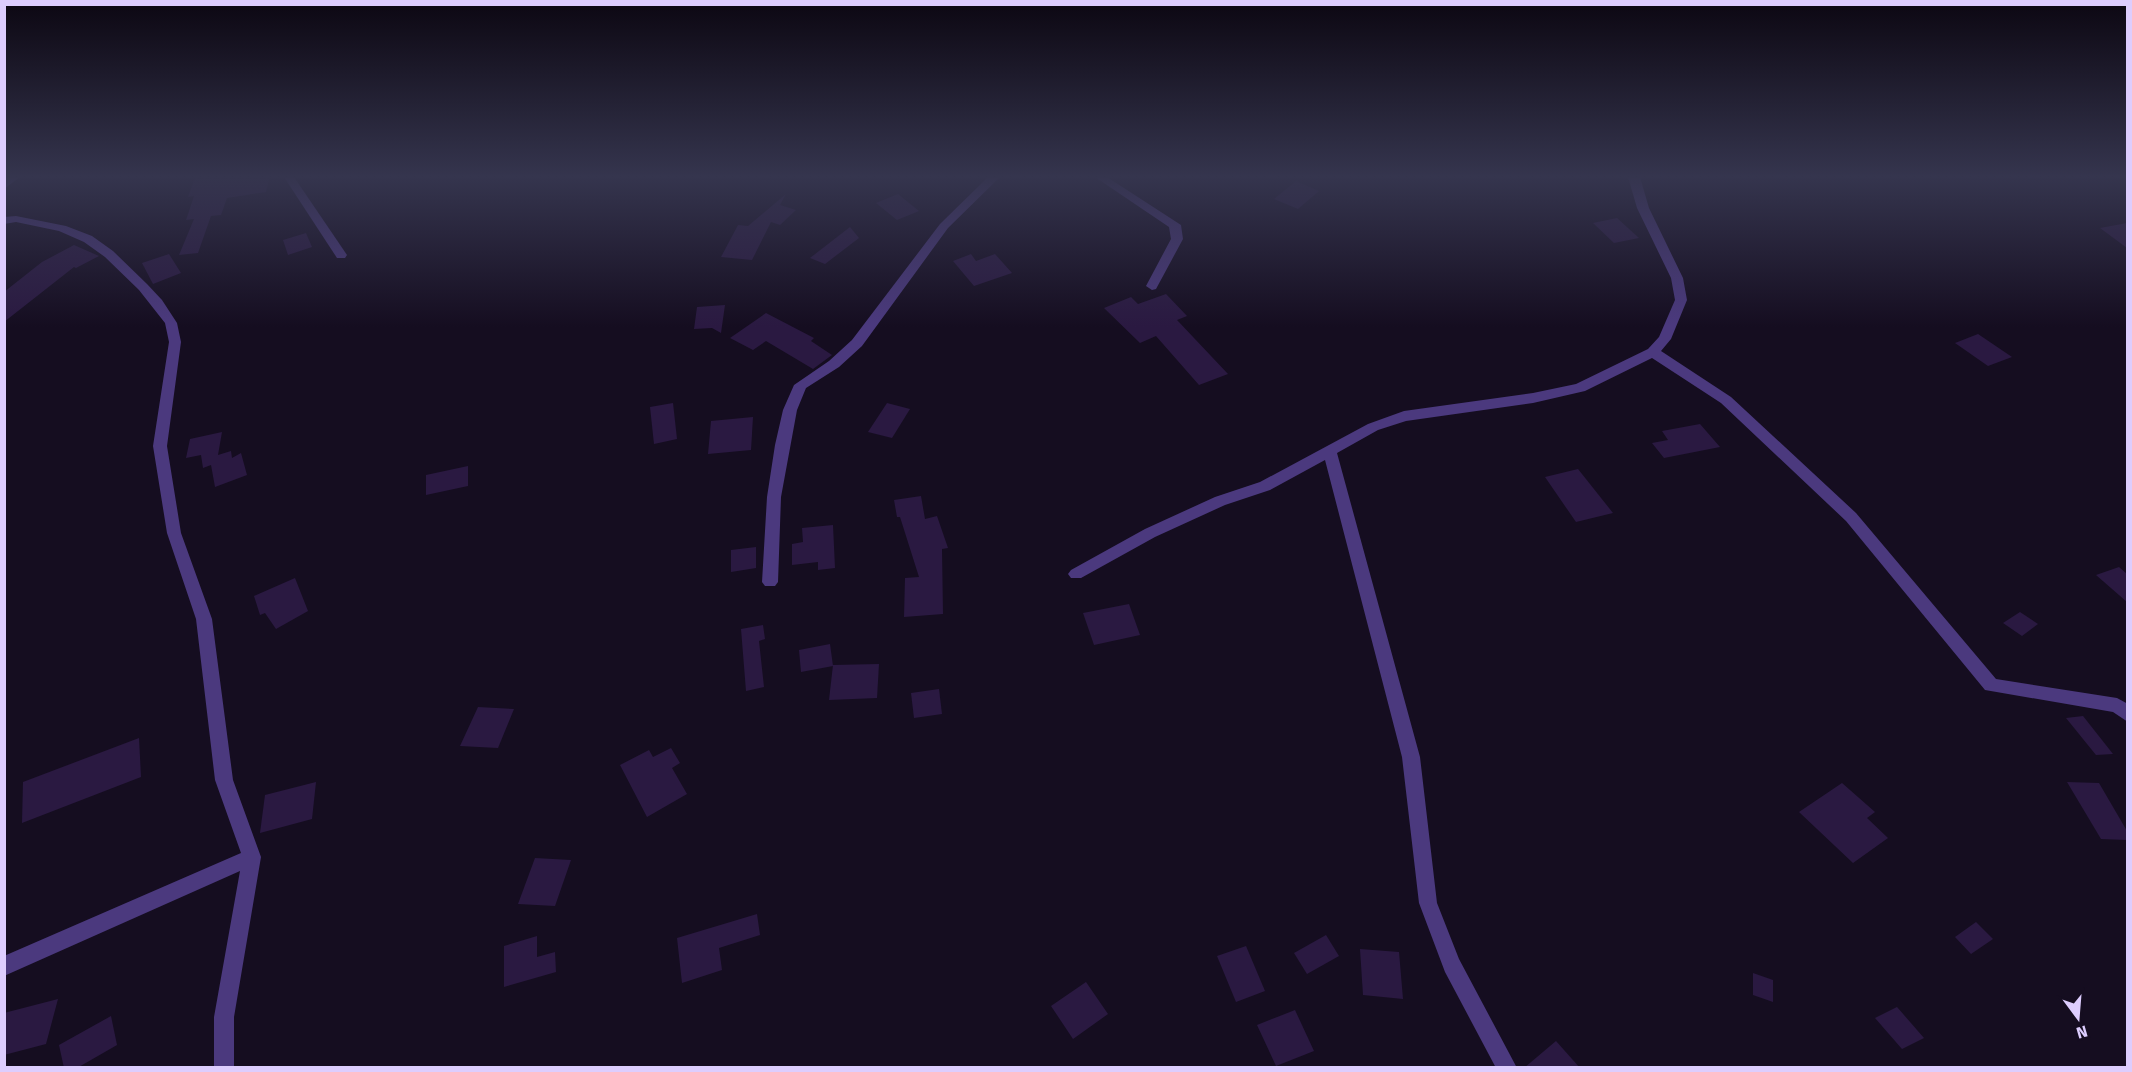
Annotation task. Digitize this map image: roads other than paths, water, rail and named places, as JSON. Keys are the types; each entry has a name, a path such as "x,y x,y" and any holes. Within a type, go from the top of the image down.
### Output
{"street":[{"path":"57,227 88,239 109,254 143,287 158,303 171,323 175,342 160,446 174,533 204,619 224,780 252,857 224,1017 224,1068"},
{"path":"322,227 341,255"},
{"path":"770,582 774,497 782,445 790,410 801,385 834,364 857,343 943,227"},
{"path":"1152,286 1177,239 1175,227"},
{"path":"1076,574 1150,533 1220,501 1265,486 1373,428 1404,416 1491,405 1580,388 1653,352 1665,339 1681,300 1677,278 1652,227"},
{"path":"1653,352 1734,407 1851,517 1991,685 2117,705 2127,715"},
{"path":"1330,452 1411,757 1428,903 1452,965 1507,1068"},
{"path":"4,966 252,857"}]}
